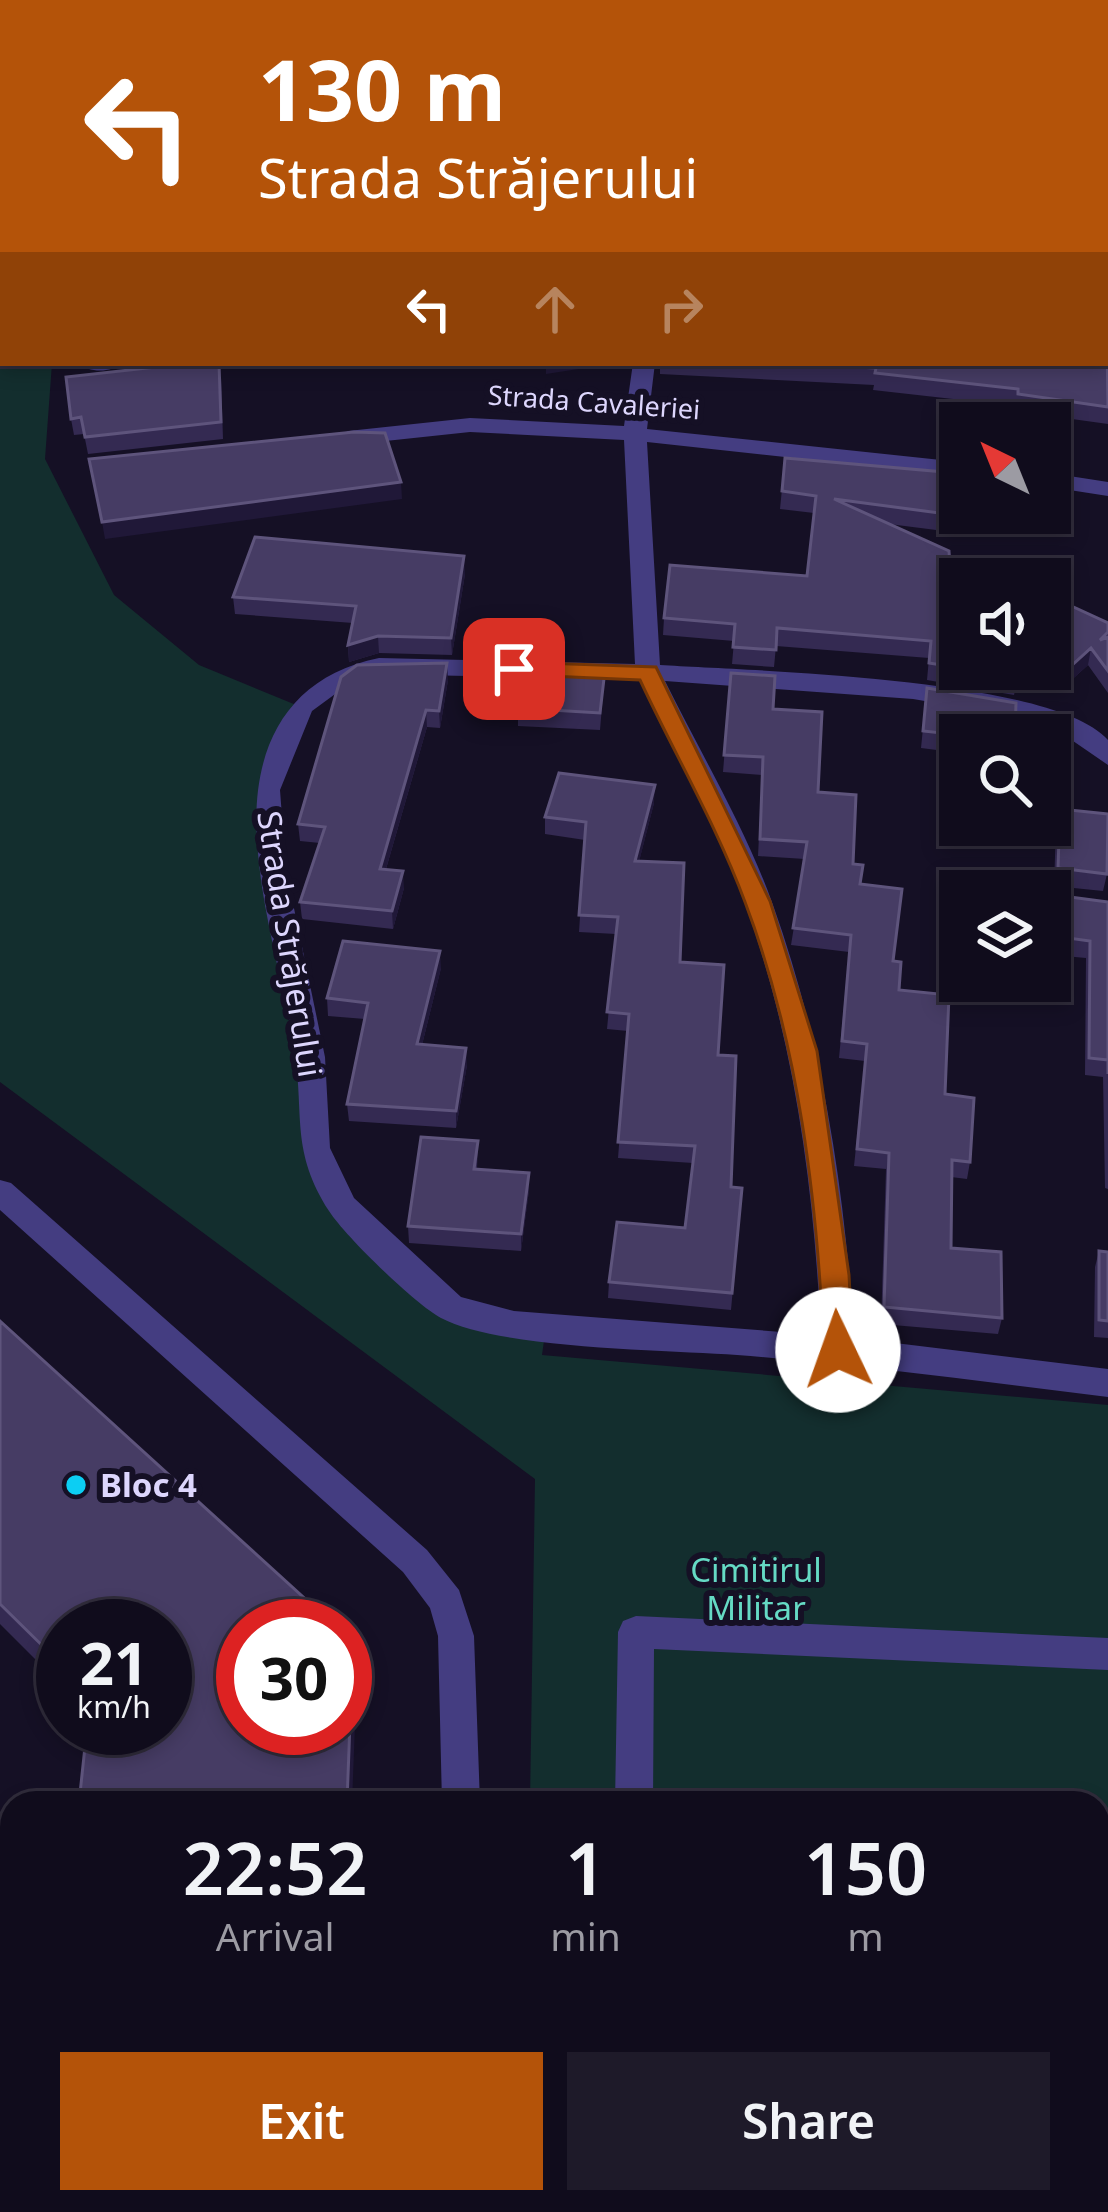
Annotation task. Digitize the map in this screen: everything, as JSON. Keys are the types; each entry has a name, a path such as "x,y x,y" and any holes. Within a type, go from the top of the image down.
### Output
{"street":[{"path":"644,366 635,432 648,673 758,901 804,1051 835,1275 838,1350"},
{"name":"Strada Cavaleriei","path":"332,440 470,425 635,432 939,467"},
{"path":"1071,483 1108,488"},
{"name":"Strada Străjerului","path":"1108,756 1091,738 1051,714 1002,702 913,691 648,673 380,666 349,672 302,707 267,790 272,870 310,1057 315,1148 342,1206 398,1263 452,1308 514,1324 838,1350 1108,1382"},
{"path":"0,1192 416,1561 446,1600 456,1636 461,1791"},
{"path":"634,1791 636,1633 1108,1654"}],"green space":[{"name":"Cimitirul Militar","path":"0,366 52,366 45,459 114,595 199,665 301,707 267,790 310,1057 342,1206 451,1308 546,1326 542,1355 1108,1405 1108,1791 530,1791 535,1479 0,1082"}],"building":[{"path":"165,366 219,366 221,422 85,437 81,417 71,419 66,377"},
{"path":"837,366 1107,366 1108,407 1018,394 1018,389 875,373 876,368"},
{"path":"354,432 385,433 401,482 102,522 89,459"},
{"path":"785,458 939,472 939,513 834,499 949,551 949,558 939,558 939,665 929,663 931,641 777,628 776,650 733,647 735,624 664,618 670,565 807,576 816,496 782,491"},
{"path":"255,537 464,556 451,638 378,636 348,645 356,606 233,597"},
{"path":"1071,606 1108,623 1108,632 1100,640 1108,637 1108,671 1091,648 1071,666"},
{"path":"447,663 439,711 426,710 380,869 403,871 392,911 300,902 325,827 298,824 341,677 357,665"},
{"path":"524,666 605,670 600,713 518,708"},
{"path":"731,673 775,676 773,709 822,712 818,792 856,795 853,864 863,865 860,884 902,889 893,961 901,962 899,990 939,994 939,1002 949,1002 945,1094 974,1098 970,1162 952,1160 951,1248 1001,1252 1002,1318 884,1307 889,1153 857,1149 867,1044 842,1041 851,935 793,928 807,842 760,839 763,757 724,755"},
{"path":"927,688 1016,703 1016,714 939,714 939,733 923,731"},
{"path":"559,773 655,785 635,861 684,863 680,962 724,965 718,1055 736,1056 731,1187 742,1188 732,1293 609,1282 617,1222 685,1228 695,1146 618,1142 629,1014 607,1012 618,917 579,915 586,822 545,817"},
{"path":"1071,810 1108,814 1107,874 1058,868 1059,846 1071,846"},
{"path":"1071,897 1108,902 1108,1060 1089,1058 1090,941 1071,938"},
{"path":"343,941 440,951 417,1044 466,1048 456,1111 347,1104 368,1003 327,998"},
{"path":"421,1137 478,1141 474,1169 529,1173 521,1234 408,1226"},
{"path":"1099,1251 1108,1252 1108,1321 1099,1320"},
{"name":"Bloc 4","path":"0,1321 305,1599 216,1599 216,1755 349,1755 347,1791 80,1791 84,1755 192,1755 192,1599 36,1599 36,1639 0,1604"}],"place":[{"name":"Bloc 4","path":"76,1485"}],"route":[{"path":"514,669 648,673 758,901 804,1051 835,1275 838,1350"}]}
